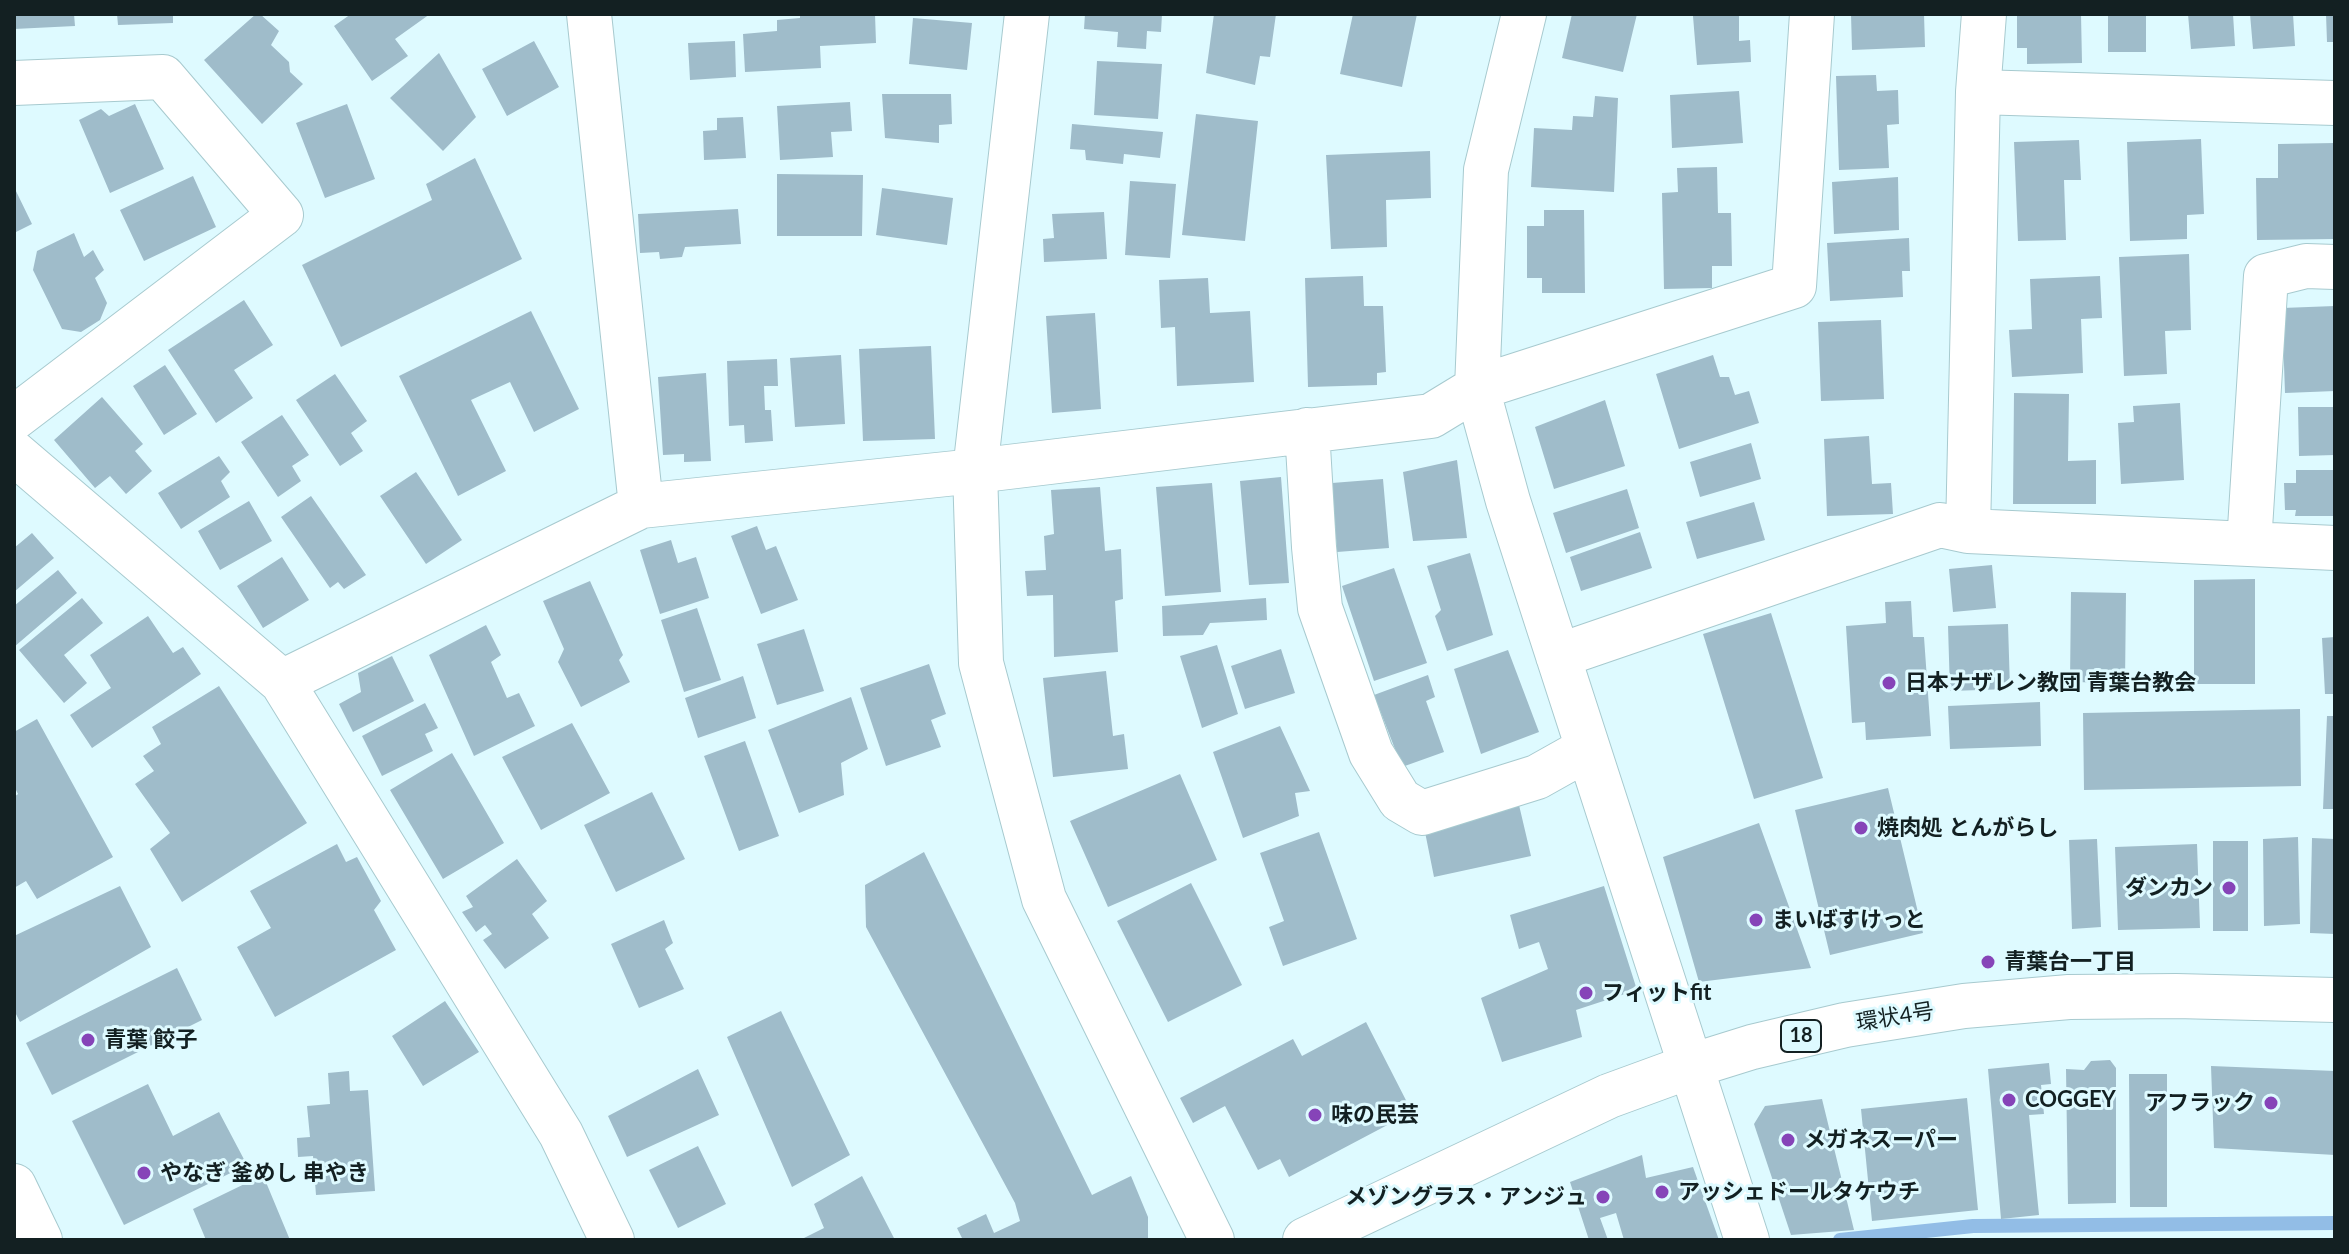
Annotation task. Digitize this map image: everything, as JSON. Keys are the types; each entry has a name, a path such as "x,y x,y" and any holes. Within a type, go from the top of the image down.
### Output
{"street":[{"path":"589,14 641,506"},
{"path":"1027,14 975,471 981,663 1044,899 1212,1240"},
{"path":"1524,14 1486,170 1477,388 1508,501 1747,1240"},
{"path":"282,682 641,506 975,471 1431,416 1477,388 1794,286 1812,14"},
{"path":"1968,531 1978,92 1984,14"},
{"path":"14,83 163,77 281,215 14,418"},
{"path":"1978,92 2335,103"},
{"path":"2249,544 2266,276 2306,266 2335,267"},
{"path":"1307,430 1320,608 1371,753 1400,800 1422,813 1537,777 1587,749"},
{"path":"14,453 282,682 561,1134 612,1240"},
{"path":"1558,656 1940,525 1968,531 2335,548"},
{"name":"環状4号","path":"1305,1240 1595,1102 1752,1047 1845,1025 1964,1006 2069,997 2335,1000"},
{"path":"14,1186 40,1240"}],"building":[{"path":"14,14 74,14 75,26 14,29"},
{"path":"117,14 173,14 173,23 118,25"},
{"path":"256,14 279,31 271,45 289,62 290,72 303,84 262,124 204,60"},
{"path":"351,14 430,14 395,39 408,56 372,81 334,26"},
{"path":"800,14 875,14 876,43 820,46 821,68 745,72 743,34 777,31 777,20 800,18"},
{"path":"1085,14 1162,14 1161,32 1147,31 1146,49 1117,47 1118,32 1084,29"},
{"path":"1214,14 1276,14 1270,57 1260,56 1255,85 1206,73"},
{"path":"1353,14 1417,14 1402,87 1340,74"},
{"path":"1572,14 1637,14 1623,72 1562,58"},
{"path":"1739,14 1739,41 1750,40 1751,62 1697,65 1693,16"},
{"path":"1851,14 1924,14 1925,47 1852,50"},
{"path":"2017,14 2081,14 2082,63 2027,64 2027,48 2017,48"},
{"path":"2108,14 2146,14 2146,52 2108,52"},
{"path":"2188,14 2233,14 2235,46 2191,49"},
{"path":"2250,14 2293,14 2295,46 2253,49"},
{"path":"2326,14 2335,14 2335,42 2327,42"},
{"path":"913,18 972,23 967,70 909,64"},
{"path":"534,41 559,87 507,116 482,69"},
{"path":"735,41 736,77 690,80 688,43"},
{"path":"439,53 476,117 443,151 390,98"},
{"path":"1097,61 1162,64 1158,119 1094,115"},
{"path":"1876,75 1877,91 1898,90 1899,124 1887,125 1889,168 1839,170 1836,76"},
{"path":"1739,91 1743,143 1672,148 1670,95"},
{"path":"882,94 951,94 952,124 939,125 939,143 885,138"},
{"path":"1595,96 1618,98 1614,192 1531,187 1534,128 1572,130 1573,116 1593,117"},
{"path":"850,102 852,131 831,132 833,157 780,160 777,106"},
{"path":"135,104 164,169 110,193 79,120 101,109 109,116"},
{"path":"347,104 375,179 325,198 296,123"},
{"path":"1196,114 1258,121 1245,241 1182,235"},
{"path":"743,117 746,158 704,160 703,131 717,130 717,118"},
{"path":"1072,124 1163,132 1160,158 1124,154 1123,164 1086,160 1085,150 1070,149"},
{"path":"2201,139 2204,214 2187,215 2187,239 2130,241 2127,142"},
{"path":"2079,140 2081,180 2064,180 2066,240 2018,241 2014,142"},
{"path":"2335,143 2335,239 2257,240 2256,178 2278,178 2278,144"},
{"path":"1430,151 1431,198 1386,200 1387,247 1331,249 1326,155"},
{"path":"475,158 522,259 341,347 302,265 432,200 426,184"},
{"path":"1717,167 1718,213 1731,213 1732,266 1712,266 1712,288 1664,289 1662,193 1678,192 1677,168"},
{"path":"777,174 863,175 862,236 777,236"},
{"path":"193,176 216,227 144,261 120,210"},
{"path":"1898,177 1899,230 1834,234 1832,182"},
{"path":"1130,181 1176,184 1170,258 1125,255"},
{"path":"14,187 32,224 14,233"},
{"path":"882,188 953,198 947,245 876,235"},
{"path":"738,209 741,244 685,247 682,257 660,259 659,252 640,253 638,214"},
{"path":"1544,210 1584,210 1585,293 1542,293 1542,278 1527,278 1527,226 1544,226"},
{"path":"1104,212 1107,259 1044,262 1043,239 1054,238 1052,214"},
{"path":"74,233 84,257 93,250 104,270 95,278 107,303 100,320 81,332 62,329 33,270 37,251"},
{"path":"1909,238 1910,271 1902,271 1903,297 1830,301 1827,243"},
{"path":"2189,254 2191,330 2165,331 2167,374 2124,376 2119,257"},
{"path":"1363,276 1364,306 1383,306 1386,372 1377,373 1377,385 1308,387 1305,278"},
{"path":"2100,276 2102,318 2081,319 2083,373 2012,377 2009,330 2032,329 2030,279"},
{"path":"1208,278 1210,313 1250,311 1254,382 1177,386 1175,327 1161,328 1159,280"},
{"path":"244,300 273,345 234,370 253,398 216,423 168,350"},
{"path":"2335,306 2335,391 2285,393 2282,308"},
{"path":"531,311 579,409 534,432 510,382 471,400 506,471 458,496 399,376"},
{"path":"1095,313 1101,409 1052,413 1046,316"},
{"path":"1881,320 1884,399 1821,401 1818,322"},
{"path":"931,346 935,439 863,441 859,349"},
{"path":"841,355 845,424 795,427 790,358"},
{"path":"1713,355 1720,377 1729,377 1735,395 1749,391 1759,423 1679,449 1656,374"},
{"path":"777,359 778,386 764,386 765,410 771,410 773,441 745,443 744,425 729,426 727,361"},
{"path":"165,365 197,414 164,435 133,386"},
{"path":"706,373 711,461 684,462 684,454 663,455 658,377"},
{"path":"335,374 367,421 351,433 363,451 340,466 296,400"},
{"path":"2014,393 2069,394 2068,461 2096,460 2096,504 2013,504"},
{"path":"102,397 143,444 135,451 152,471 126,494 110,476 95,488 54,440"},
{"path":"1605,400 1625,466 1554,489 1535,427"},
{"path":"2180,403 2184,480 2121,484 2118,423 2134,422 2133,406"},
{"path":"2298,407 2335,407 2335,455 2299,456"},
{"path":"282,415 309,455 292,466 301,481 278,497 241,442"},
{"path":"1869,436 1872,484 1891,483 1893,514 1827,516 1824,439"},
{"path":"1751,443 1761,479 1700,497 1690,462"},
{"path":"219,456 230,472 221,481 230,497 181,529 158,493"},
{"path":"1457,460 1467,538 1413,541 1403,472"},
{"path":"2296,470 2335,470 2335,516 2295,516 2296,510 2285,510 2284,483 2296,483"},
{"path":"416,472 462,540 426,564 380,496"},
{"path":"1281,477 1289,583 1249,585 1240,481"},
{"path":"1383,479 1389,548 1337,552 1332,483"},
{"path":"1212,483 1221,592 1165,596 1156,487"},
{"path":"1100,487 1105,551 1121,549 1123,599 1115,601 1118,652 1054,657 1053,595 1027,596 1025,571 1046,570 1044,536 1054,534 1051,490"},
{"path":"1627,489 1639,528 1566,553 1553,513"},
{"path":"311,496 366,575 344,589 338,582 330,588 281,517"},
{"path":"249,501 272,541 220,570 198,531"},
{"path":"1754,502 1765,540 1697,559 1686,522"},
{"path":"757,526 766,550 776,546 798,600 761,614 731,536"},
{"path":"1640,532 1652,568 1581,591 1570,557"},
{"path":"32,533 54,558 14,592 14,548"},
{"path":"671,540 678,563 696,557 709,598 660,614 640,550"},
{"path":"1470,553 1493,635 1447,651 1435,616 1441,610 1427,566"},
{"path":"282,557 309,600 263,628 237,586"},
{"path":"1992,565 1996,608 1953,612 1949,569"},
{"path":"1394,568 1427,663 1374,681 1342,586"},
{"path":"58,570 77,593 14,647 14,606"},
{"path":"2255,579 2255,684 2194,684 2194,580"},
{"path":"590,581 623,655 619,660 630,682 581,707 558,662 564,649 543,601"},
{"path":"2071,592 2126,593 2125,683 2070,682"},
{"path":"82,598 103,623 64,655 87,683 64,703 19,650"},
{"path":"1266,598 1267,620 1210,623 1203,635 1163,636 1162,606"},
{"path":"1911,601 1913,637 1924,637 1931,736 1866,740 1865,722 1852,723 1846,626 1886,623 1885,602"},
{"path":"697,608 721,680 684,692 661,620"},
{"path":"1771,613 1823,778 1754,799 1703,634"},
{"path":"148,616 173,653 183,647 201,674 92,748 70,715 111,688 90,655"},
{"path":"2008,624 2010,689 1950,691 1948,626"},
{"path":"486,625 501,655 491,662 507,698 519,693 535,726 474,756 429,655"},
{"path":"804,629 824,691 777,705 757,644"},
{"path":"2335,637 2335,694 2325,694 2322,638"},
{"path":"1217,645 1238,714 1202,728 1180,656"},
{"path":"1281,649 1295,693 1245,709 1231,666"},
{"path":"1508,650 1539,732 1481,754 1454,669"},
{"path":"392,656 414,701 353,732 339,704 361,692 358,673"},
{"path":"929,664 946,714 931,720 941,747 886,766 860,688"},
{"path":"1106,671 1113,736 1124,734 1128,769 1053,777 1043,678"},
{"path":"1428,675 1435,697 1426,701 1444,752 1402,767 1374,695"},
{"path":"743,676 756,718 698,738 685,698"},
{"path":"219,686 307,823 182,902 150,849 170,833 135,784 154,771 143,756 161,744 152,727"},
{"path":"851,697 868,749 841,763 844,795 799,813 768,730"},
{"path":"2040,702 2041,746 1950,749 1948,706"},
{"path":"425,703 438,728 425,734 433,751 382,776 362,736"},
{"path":"2300,709 2301,786 2084,790 2083,713"},
{"path":"2327,716 2335,716 2335,809 2323,809"},
{"path":"37,719 113,857 37,899 26,881 14,888 14,797 18,794 14,786 14,732"},
{"path":"572,723 610,793 541,830 502,757"},
{"path":"1280,726 1310,791 1295,793 1299,816 1243,838 1213,752"},
{"path":"745,741 779,836 739,851 704,756"},
{"path":"452,753 504,843 443,879 390,790"},
{"path":"1180,774 1217,860 1108,907 1070,821"},
{"path":"1888,788 1923,933 1830,955 1795,810"},
{"path":"652,792 685,859 616,892 584,825"},
{"path":"1519,805 1531,856 1434,877 1424,827"},
{"path":"1759,823 1811,968 1699,982 1663,857"},
{"path":"1319,832 1357,939 1283,966 1269,927 1284,921 1260,853"},
{"path":"2298,837 2300,924 2264,926 2263,839"},
{"path":"2312,838 2335,839 2335,934 2310,933"},
{"path":"2097,839 2101,927 2072,929 2069,840"},
{"path":"2213,841 2248,841 2248,931 2213,931"},
{"path":"337,844 346,862 357,857 381,901 374,910 396,950 275,1017 237,947 271,928 250,891"},
{"path":"2197,844 2200,928 2118,930 2115,847"},
{"path":"924,852 1092,1195 1131,1176 1148,1217 1148,1240 963,1240 957,1228 986,1214 994,1233 1020,1221 1015,1203 866,927 865,885"},
{"path":"517,859 547,901 532,914 549,938 505,969 483,940 492,934 485,925 476,932 462,912 473,907 466,896"},
{"path":"1191,883 1242,985 1168,1022 1117,921"},
{"path":"120,886 151,947 20,1022 14,1010 14,936"},
{"path":"1604,886 1637,990 1576,1010 1582,1037 1502,1062 1481,998 1548,969 1539,942 1519,949 1510,915"},
{"path":"664,920 673,943 665,949 684,989 639,1008 611,944"},
{"path":"177,968 202,1020 52,1095 26,1043"},
{"path":"445,1001 479,1052 423,1086 392,1036"},
{"path":"781,1011 850,1155 792,1187 727,1037"},
{"path":"1366,1022 1412,1112 1289,1177 1280,1159 1258,1170 1225,1106 1193,1123 1180,1098 1293,1039 1302,1056"},
{"path":"2110,1060 2116,1068 2116,1203 2068,1204 2066,1069 2084,1070 2091,1061"},
{"path":"2049,1063 2051,1084 2041,1085 2044,1114 2029,1115 2039,1215 2001,1219 1988,1069"},
{"path":"2211,1066 2335,1071 2335,1155 2214,1148"},
{"path":"698,1069 719,1115 627,1157 608,1116"},
{"path":"349,1071 350,1091 368,1090 375,1191 316,1195 313,1156 298,1157 297,1138 310,1137 307,1106 330,1104 328,1073"},
{"path":"2129,1074 2167,1074 2167,1207 2130,1207"},
{"path":"148,1084 173,1136 219,1112 247,1165 124,1225 72,1121"},
{"path":"1967,1098 1978,1210 1872,1221 1861,1109"},
{"path":"1822,1099 1854,1230 1791,1235 1754,1124 1765,1106"},
{"path":"698,1146 726,1204 678,1228 649,1170"},
{"path":"1642,1155 1646,1178 1693,1167 1719,1240 1624,1240 1616,1213 1600,1218 1608,1240 1589,1240 1570,1182"},
{"path":"263,1175 290,1240 206,1240 193,1209"},
{"path":"862,1176 895,1240 800,1240 824,1228 814,1204"}],"waterway":[{"path":"1840,1240 1973,1226 2335,1223"}],"place":[{"name":"日本ナザレン教団 青葉台教会","path":"1889,683"},
{"name":"焼肉処 とんがらし","path":"1861,828"},
{"name":"ダンカン","path":"2229,888"},
{"name":"まいばすけっと","path":"1756,920"},
{"name":"青葉台一丁目","path":"1988,962"},
{"name":"フィットfit","path":"1586,993"},
{"name":"青葉 餃子","path":"88,1040"},
{"name":"COGGEY","path":"2009,1100"},
{"name":"アフラック","path":"2271,1103"},
{"name":"味の民芸","path":"1315,1115"},
{"name":"メガネスーパー","path":"1788,1140"},
{"name":"やなぎ 釜めし 串やき","path":"144,1173"},
{"name":"アッシェドールタケウチ","path":"1662,1192"},
{"name":"メゾングラス・アンジュ","path":"1603,1197"}]}
